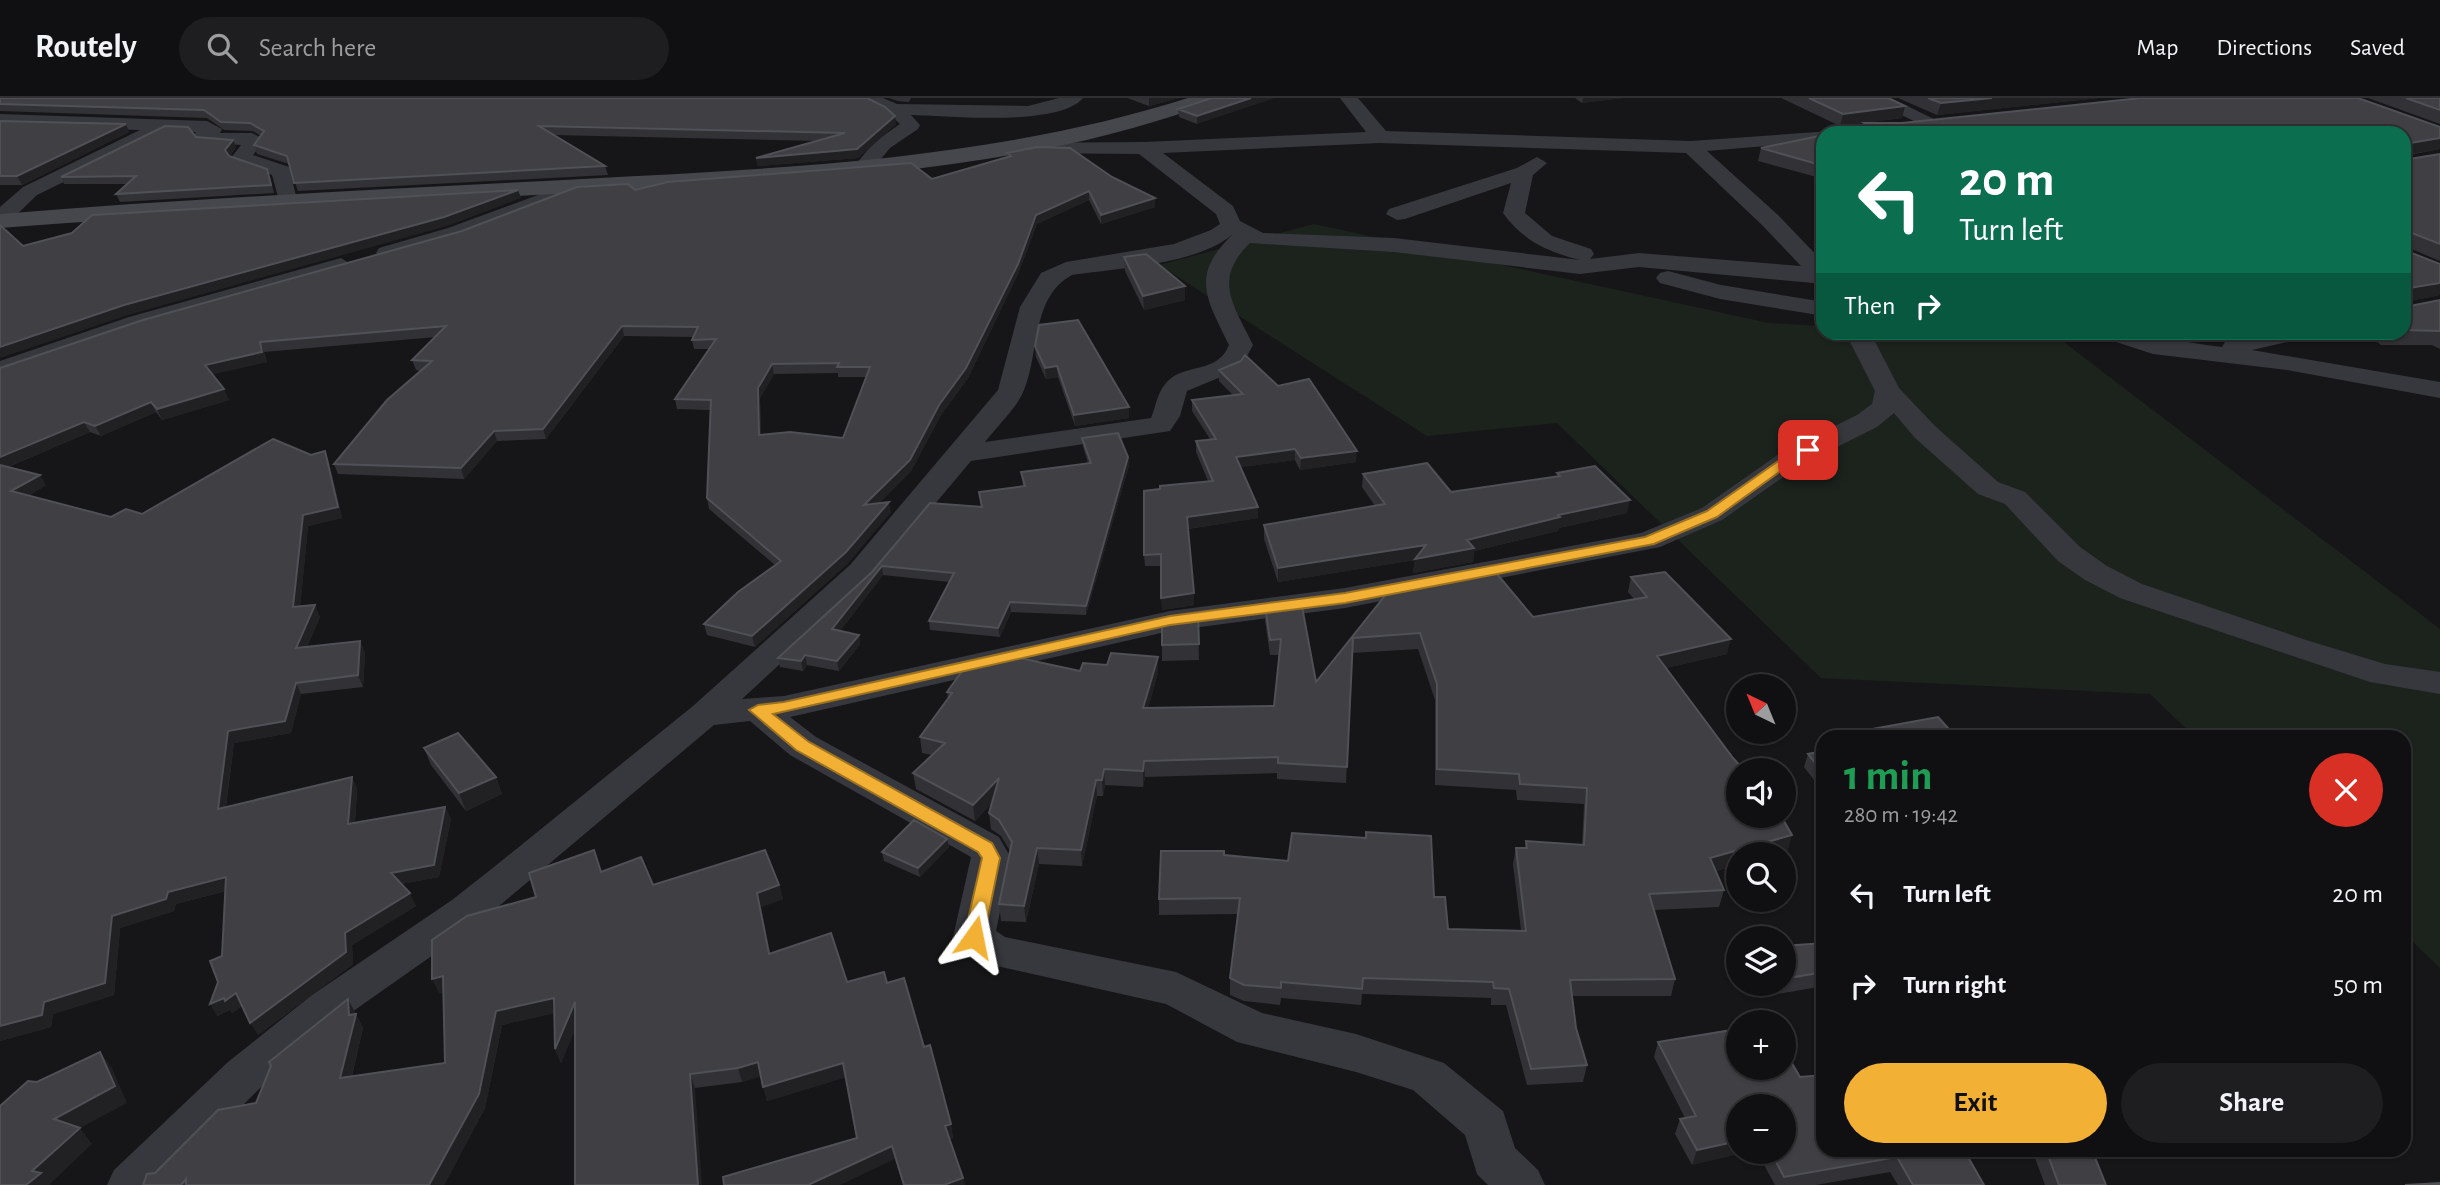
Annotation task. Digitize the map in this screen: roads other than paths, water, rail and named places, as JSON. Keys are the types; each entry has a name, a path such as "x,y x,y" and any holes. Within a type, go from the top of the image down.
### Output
{"street":[{"path":"867,98 895,109 1028,112 1051,108 1074,98"},
{"path":"0,219 287,200 576,187 866,165 1021,147 1144,119 1209,98"},
{"path":"1349,98 1380,136"},
{"path":"1876,98 1933,123"},
{"path":"866,165 883,144 911,125 895,109"},
{"path":"0,120 167,125 213,129 204,135 206,138 255,140 241,158 282,171 287,200"},
{"path":"1904,126 1956,120"},
{"path":"0,219 30,191 167,125"},
{"path":"1021,147 1144,148 1380,136 1690,147 1816,136"},
{"path":"1396,214 1524,172 1539,162 1549,143"},
{"path":"1690,147 1770,220 1816,269"},
{"path":"1144,148 1225,211 1238,230"},
{"path":"1524,172 1514,213 1525,228 1554,247 1720,292 1816,308"},
{"path":"0,369 164,314 456,233 576,187"},
{"path":"962,454 1160,425 1164,421 1169,396 1177,387 1216,372 1236,358 1241,345 1218,294 1217,277 1222,260 1238,230"},
{"path":"131,1185 217,1098 273,1050 327,1007 466,911 705,714 861,572 962,454 1011,391 1032,307 1049,278 1066,269 1194,247 1238,230 1270,240 1406,246 1580,267 1639,260 1816,275"},
{"path":"1861,340 1888,391 1925,432 1988,488 2015,498 2069,554 2096,573 2131,591 2294,647 2382,674 2440,683"},
{"path":"2135,340 2154,346 2287,362 2440,390"},
{"path":"2208,353 2265,340"},
{"path":"705,714 784,708 1170,621 1345,598 1649,541 1712,514 1789,460 1867,421 1885,407 1888,391"},
{"path":"758,710 803,746 985,847 991,858 974,937 984,946 994,951 1176,989 1253,1029 1356,1053 1428,1076 1440,1083 1486,1125 1494,1159 1521,1185"}]}
